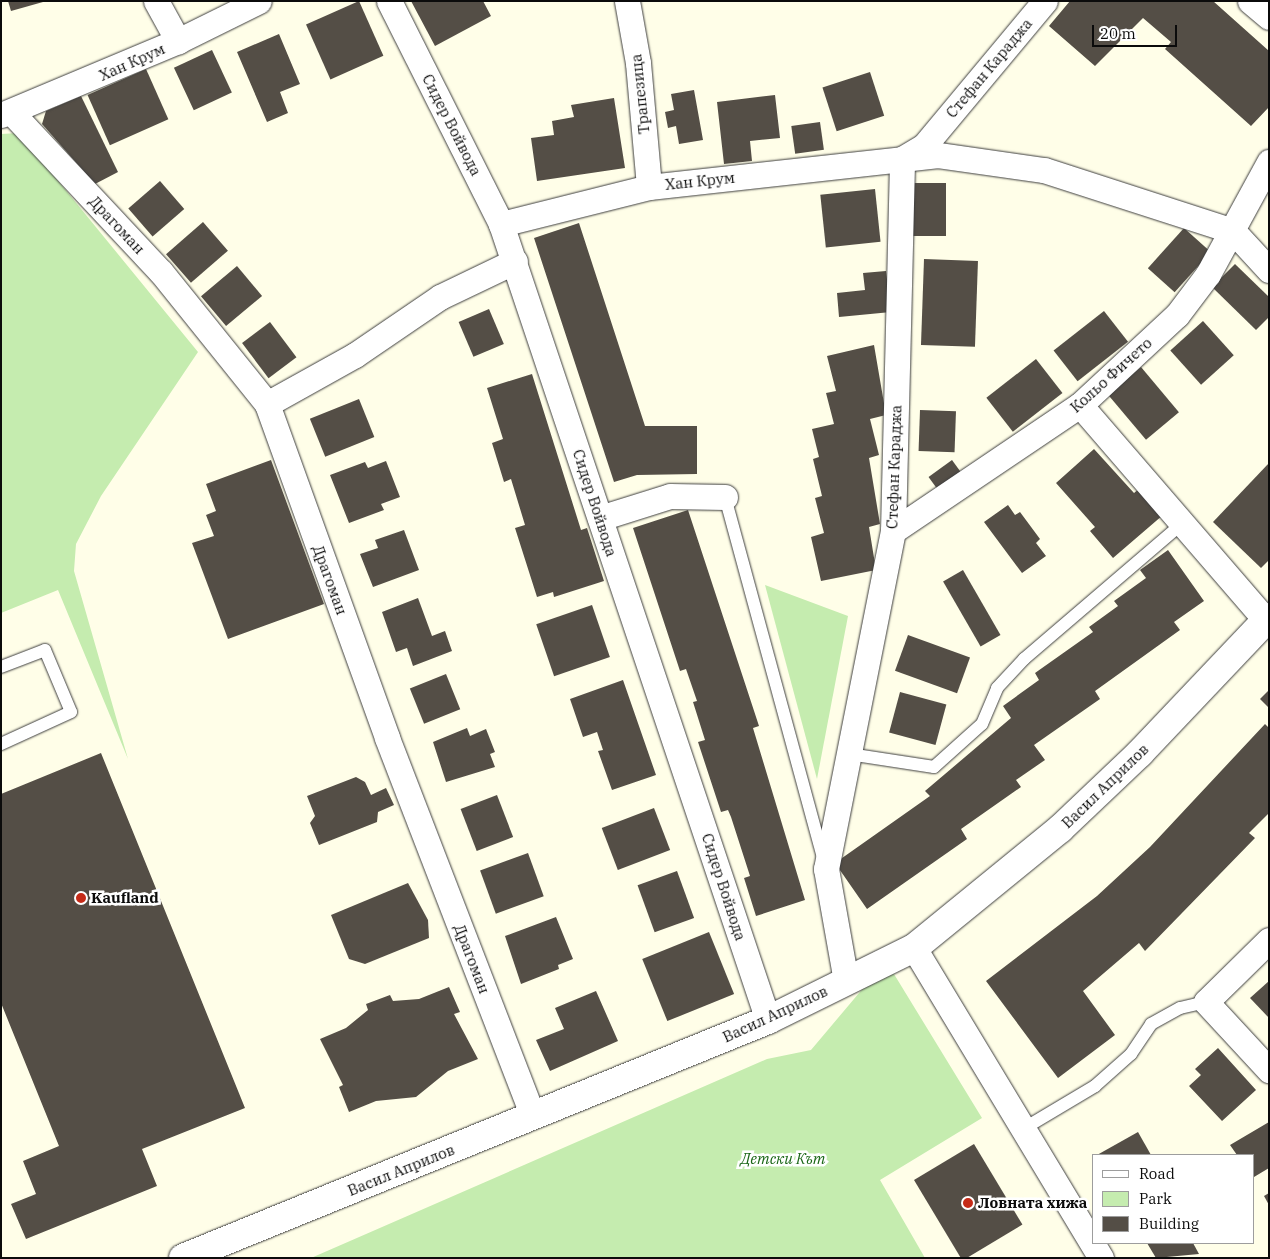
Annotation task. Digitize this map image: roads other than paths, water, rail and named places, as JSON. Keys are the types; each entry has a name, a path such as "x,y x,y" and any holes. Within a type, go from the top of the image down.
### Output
{"street":[{"path":"156,1 178,41"},
{"name":"Хан Крум","path":"7,114 178,41 259,1"},
{"name":"Сидер Войвода","path":"389,1 501,224 768,1020"},
{"name":"Трапезица","path":"627,1 649,187"},
{"name":"Стефан Караджа","path":"846,981 826,869 893,531 902,159 924,146 1045,1"},
{"path":"1250,1 1269,18"},
{"name":"Драгоман","path":"7,114 161,272 267,404 387,738 533,1116"},
{"name":"Хан Крум","path":"501,224 649,187 938,155 1044,170 1233,231"},
{"name":"Кольо Фичето","path":"893,531 1080,405 1177,315 1233,231 1269,162"},
{"path":"1233,231 1269,270"},
{"path":"267,404 354,355 440,297 514,261"},
{"path":"1080,405 1184,522 1268,621"},
{"path":"600,518 670,496 725,497"},
{"name":"Васил Априлов","path":"184,1258 768,1020 914,948 1060,829 1140,753 1268,621"},
{"path":"1269,940 1206,1002 1269,1070"},
{"path":"914,948 1092,1243"},
{"path":"1093,1244 1101,1258"}],"lane":[{"path":"725,497 826,869"},
{"path":"849,754 934,767 982,724 997,688 1024,659 1184,522"},
{"path":"1,667 45,650 71,712 1,744"},
{"path":"1023,1129 1096,1086 1131,1054 1151,1024 1180,1008 1206,1002"}],"place":[{"name":"Kaufland","path":"81,898"},
{"name":"Ловната хижа","path":"968,1203"}],"park label":[{"name":"Детски Кът","path":"783,1159"}]}
